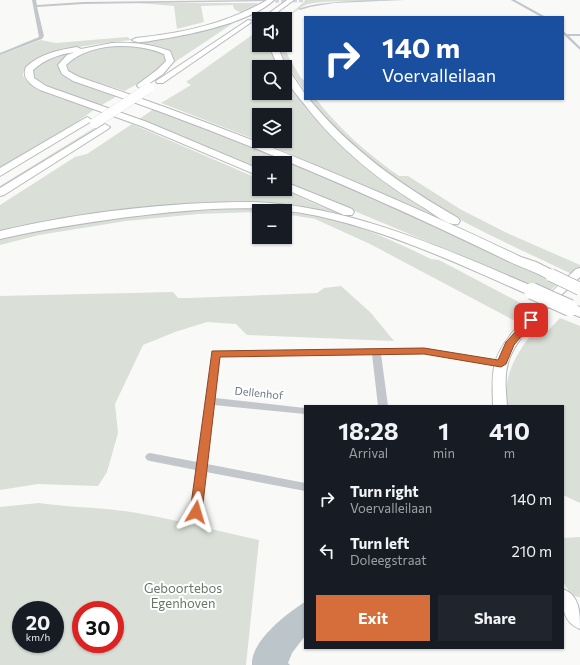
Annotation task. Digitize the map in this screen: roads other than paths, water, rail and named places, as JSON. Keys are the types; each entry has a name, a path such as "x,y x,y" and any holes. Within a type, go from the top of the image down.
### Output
{"highway":[{"path":"0,181 281,0"},
{"path":"274,12 291,0"},
{"path":"286,12 300,0"},
{"path":"252,170 178,138 96,106 49,90 37,84 29,77 29,69 43,59 71,50 180,34 216,26 239,18 267,1"},
{"path":"0,193 105,127 252,28"},
{"path":"145,87 167,66 170,61 167,53 158,49 140,46 110,46 77,54 64,62 62,68 70,76 190,118 279,154 391,202 516,260 531,265 580,289"},
{"path":"292,81 304,98"},
{"path":"305,100 333,134 373,169 413,197 519,256 531,265"},
{"path":"0,173 91,122"},
{"path":"292,188 394,230 401,236"},
{"path":"0,236 69,221 188,208 230,205 276,206 317,212 401,236 575,310"}],"street":[{"path":"0,54 41,38 42,36 34,0"},
{"path":"137,2 141,0"},
{"path":"168,0 193,0"},
{"path":"300,9 320,3 402,0"},
{"path":"513,0 542,16"},
{"path":"35,6 83,3 267,1"},
{"path":"564,34 580,35"},
{"path":"564,34 580,49"},
{"path":"500,405 499,389 501,364 507,348 523,328 580,271"},
{"path":"376,351 383,405"},
{"path":"196,512 216,353 424,351 501,364"},
{"name":"Dellenhof","path":"210,401 304,411"},
{"path":"150,457 304,487"},
{"path":"564,598 580,620"}],"tunnel":[{"path":"263,1 306,0"}],"park label":[{"name":"Geboortebos Egenhoven","path":"183,596"}]}
